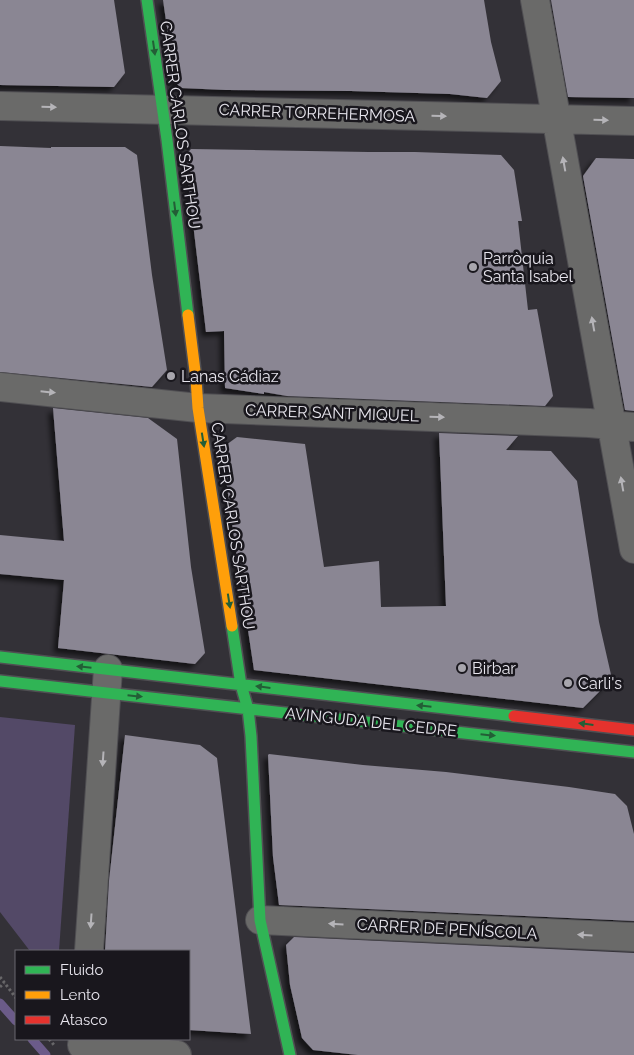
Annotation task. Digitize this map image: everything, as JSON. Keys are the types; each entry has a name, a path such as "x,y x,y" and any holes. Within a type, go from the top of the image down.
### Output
{"street":[{"name":"CARRER CARLOS SARTHOU","path":"147,0 163,109 198,408 241,684 248,709 260,920 290,1055"},
{"path":"535,0 556,119 623,426 634,549"},
{"name":"CARRER TORREHERMOSA","path":"0,106 634,121"},
{"name":"CARRER SANT MIQUEL","path":"0,387 198,408 589,423 623,426"},
{"name":"AVINGUDA DEL CEDRE","path":"0,657 248,709 634,752"},
{"name":"AVINGUDA DEL CEDRE","path":"0,681 241,684 634,730"},
{"path":"89,950 108,681"},
{"name":"CARRER DE PENÍSCOLA","path":"260,920 634,937"},
{"path":"83,1042 177,1055"}],"path":[{"path":"0,977 15,997"},
{"path":"0,987 4,983"}],"shaded area":[{"path":"0,717 75,725 59,950 29,950 0,912"}],"building":[{"path":"0,0 114,0 125,73 114,87 0,85"},
{"path":"163,0 484,0 491,42 501,81 487,98 450,94 181,88 175,82"},
{"path":"551,0 634,0 634,98 568,97"},
{"path":"0,146 51,148 125,147 137,155 152,275 167,370 152,387 0,372"},
{"path":"191,149 501,155 514,170 522,221 518,221 528,310 537,309 553,396 545,406 287,396 225,388 224,331 206,332 185,156"},
{"path":"596,158 634,159 634,411 625,410 583,176"},
{"path":"53,408 148,418 177,439 191,567 205,653 195,664 58,648 64,580 0,574 0,535 64,541"},
{"path":"439,433 518,436 506,450 551,451 577,481 599,622 612,679 583,708 254,670 222,448 237,437 305,444 324,567 379,561 381,607 446,606"},
{"path":"125,735 200,745 217,758 251,1034 190,1030 190,950 105,950 109,881"},
{"path":"269,754 446,772 615,794 627,806 634,834 634,921 279,905 273,857"},
{"path":"294,937 634,953 634,1055 358,1055 313,1050 302,1038 290,985 286,945"}],"waterway":[{"path":"0,1003 15,1020"},
{"path":"33,1040 46,1055"}],"traffic: fast":[{"path":"147,0 167,140 188,315"},
{"path":"232,626 241,685 248,709 251,736 260,920 290,1055"},
{"path":"0,657 514,716"},
{"path":"0,681 634,752"}],"traffic: slow":[{"path":"188,315 198,408 232,626"}],"traffic: jam":[{"path":"514,716 634,730"}],"place":[{"name":"Parròquia Santa Isabel","path":"473,267"},
{"name":"Lanas Cádiaz","path":"171,376"},
{"name":"Birbar","path":"462,668"},
{"name":"Carli's","path":"568,683"}]}
